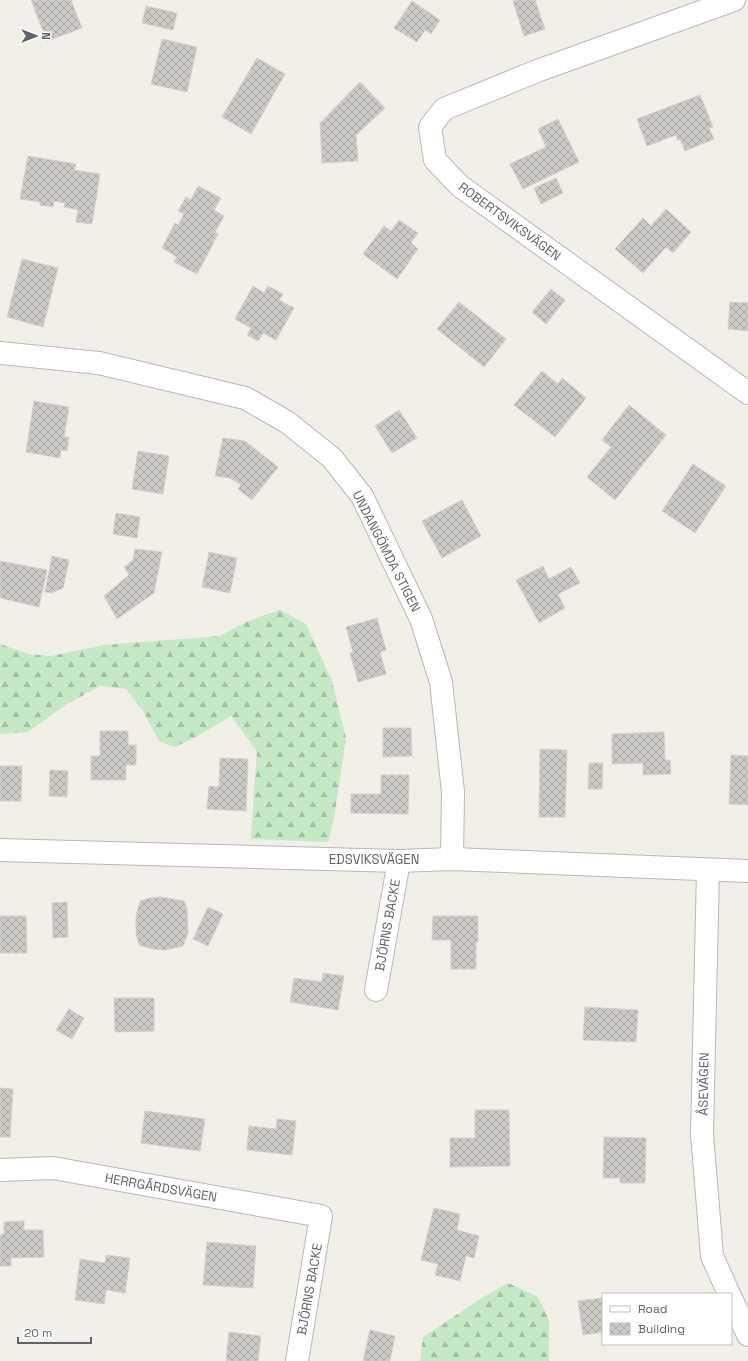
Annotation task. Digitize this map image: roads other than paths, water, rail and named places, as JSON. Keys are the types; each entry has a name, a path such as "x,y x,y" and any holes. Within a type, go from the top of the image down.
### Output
{"street":[{"name":"ROBERTSVIKSVÄGEN","path":"734,0 537,71 444,110 430,127 435,160 460,186 748,393"},
{"name":"UNDANGÖMDA STIGEN","path":"0,353 99,363 245,398 288,422 332,458 362,496 421,619 441,682 453,792 452,859"},
{"name":"EDSVIKSVÄGEN","path":"0,850 398,861 452,859 748,871"},
{"name":"BJÖRNS BACKE","path":"376,990 398,861"},
{"name":"ÅSEVÄGEN","path":"708,870 702,1134 712,1256 729,1293"},
{"name":"HERRGÅRDSVÄGEN","path":"0,1170 53,1168 321,1216"},
{"name":"BJÖRNS BACKE","path":"297,1361 321,1216"},
{"path":"732,1300 748,1335"}]}
